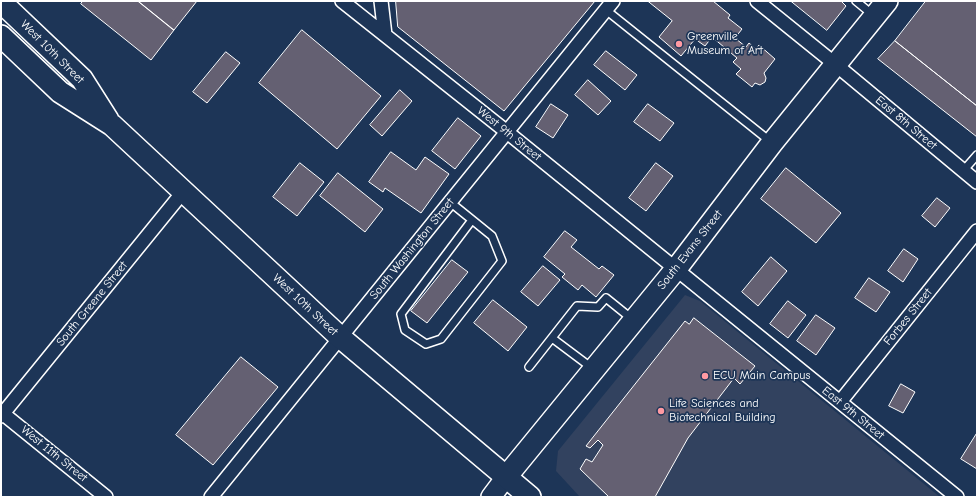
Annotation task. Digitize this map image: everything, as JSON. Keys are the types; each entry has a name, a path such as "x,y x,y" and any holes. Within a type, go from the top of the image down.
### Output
{"main road":[{"name":"West 10th Street","path":"1,2 82,79 112,125"},
{"name":"South Evans Street","path":"491,497 676,269 772,143 881,9"},
{"name":"West 10th Street","path":"1,36 60,92 112,125 341,338 530,497"}],"street":[{"name":"West 9th Street","path":"342,1 676,269"},
{"path":"381,1 385,35"},
{"name":"East 8th Street","path":"757,1 977,182"},
{"name":"South Washington Street","path":"211,497 610,5"},
{"name":"South Greene Street","path":"2,414 183,192"},
{"name":"Forbes Street","path":"840,402 977,231"},
{"name":"East 9th Street","path":"676,269 957,497"},
{"name":"West 11th Street","path":"2,414 106,497"}],"lane":[{"path":"856,1 881,9"},
{"path":"610,5 772,143"},
{"path":"963,171 977,155"},
{"path":"450,202 492,236 502,260 441,339 426,344 405,330 401,314 472,220"},
{"path":"529,367 577,306 598,307 606,298 634,320"},
{"path":"552,338 594,370"}],"shaded area":[{"name":"ECU Main Campus","path":"685,295 700,301 940,497 580,497 556,471 558,451"}],"building":[{"path":"83,1 138,1 174,30 151,60 81,4"},
{"path":"138,1 197,1 174,30"},
{"path":"396,1 595,1 504,111 398,27"},
{"name":"Greenville Museum of Art","path":"648,1 713,1 730,15 728,18 742,29 735,38 746,47 749,43 756,49 759,45 775,59 764,73 766,78 765,82 760,85 755,83 752,87 736,74 741,69 733,62 737,58 712,37 705,46 695,39 681,56 659,37 672,21"},
{"path":"791,1 841,1 846,6 827,30"},
{"path":"926,1 977,1 977,106 895,41"},
{"path":"302,30 381,96 337,149 259,83"},
{"path":"895,41 977,106 977,137 878,59"},
{"path":"606,51 637,75 625,90 594,65"},
{"path":"226,52 240,63 207,103 193,92"},
{"path":"588,80 611,101 598,115 575,95"},
{"path":"400,90 412,101 382,136 370,125"},
{"path":"551,104 568,115 553,138 536,127"},
{"path":"648,104 674,123 660,141 634,122"},
{"path":"458,118 481,136 455,169 432,151"},
{"path":"391,152 416,170 425,157 449,174 421,213 385,188 383,192 369,182"},
{"path":"300,163 324,182 297,216 273,197"},
{"path":"656,163 673,176 646,211 629,198"},
{"path":"786,168 841,213 816,243 761,199"},
{"path":"338,173 383,209 365,232 320,196"},
{"path":"937,198 950,208 935,227 922,216"},
{"path":"565,231 577,240 571,247 599,269 602,266 614,275 596,297 582,285 578,290 562,277 565,274 544,257"},
{"path":"904,249 918,259 903,282 888,271"},
{"path":"771,257 787,271 758,306 742,292"},
{"path":"452,260 468,272 427,323 411,311"},
{"path":"543,266 560,280 538,306 521,292"},
{"path":"869,278 890,292 876,312 855,298"},
{"path":"493,300 527,327 508,351 474,323"},
{"path":"788,301 806,315 788,338 770,324"},
{"path":"816,315 835,328 816,355 797,341"},
{"name":"Life Sciences and Biotechnical Building","path":"694,318 755,366 740,384 734,378 688,438 655,497 609,497 580,469 586,459 592,462 603,445 598,440 590,448 586,446 685,321 689,324"},
{"path":"241,357 278,387 213,465 176,435"},
{"path":"901,384 915,392 903,413 889,406"},
{"path":"977,433 977,469 961,459"}],"place":[{"name":"Greenville Museum of Art","path":"679,44"},
{"name":"ECU Main Campus","path":"705,376"},
{"name":"Life Sciences and Biotechnical Building","path":"661,411"}]}
